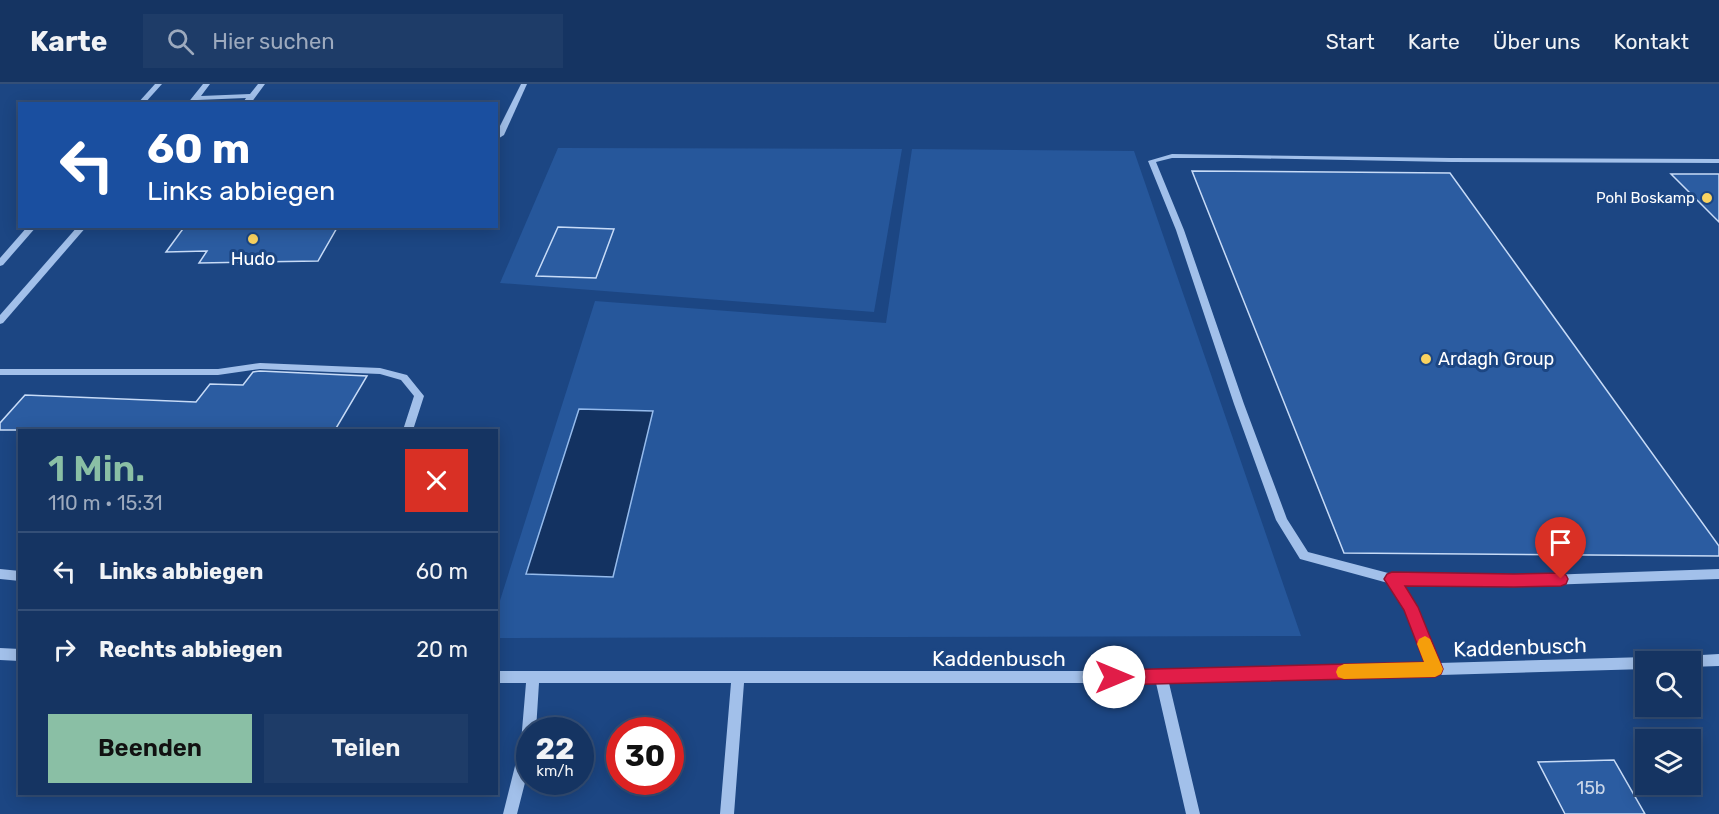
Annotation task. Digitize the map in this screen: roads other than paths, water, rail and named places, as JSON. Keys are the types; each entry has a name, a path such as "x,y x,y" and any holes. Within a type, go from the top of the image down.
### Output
{"street":[{"path":"142,102 159,84"},
{"path":"193,101 207,84"},
{"path":"248,102 262,84"},
{"path":"498,136 524,84"},
{"path":"193,101 252,96"},
{"path":"1719,161 1238,156 1172,156 1152,161 1180,230 1281,520 1304,556 1392,579 1514,581 1719,574"},
{"path":"0,263 31,228"},
{"path":"0,321 81,228"},
{"path":"0,372 218,372 260,366 380,371 404,377 419,396 408,429"},
{"path":"0,574 18,576"},
{"path":"1392,579 1410,607 1435,669"},
{"path":"0,654 18,655"},
{"path":"1701,661 1719,660"},
{"name":"Kaddenbusch","path":"498,677 1161,677 1635,663"},
{"path":"510,814 528,742 533,677"},
{"path":"728,814 738,677"},
{"path":"1161,677 1192,814"}],"place":[{"name":"Pohl Boskamp","path":"1707,198"},
{"name":"Hudo","path":"253,239"},
{"name":"Ardagh Group","path":"1426,359"}]}
